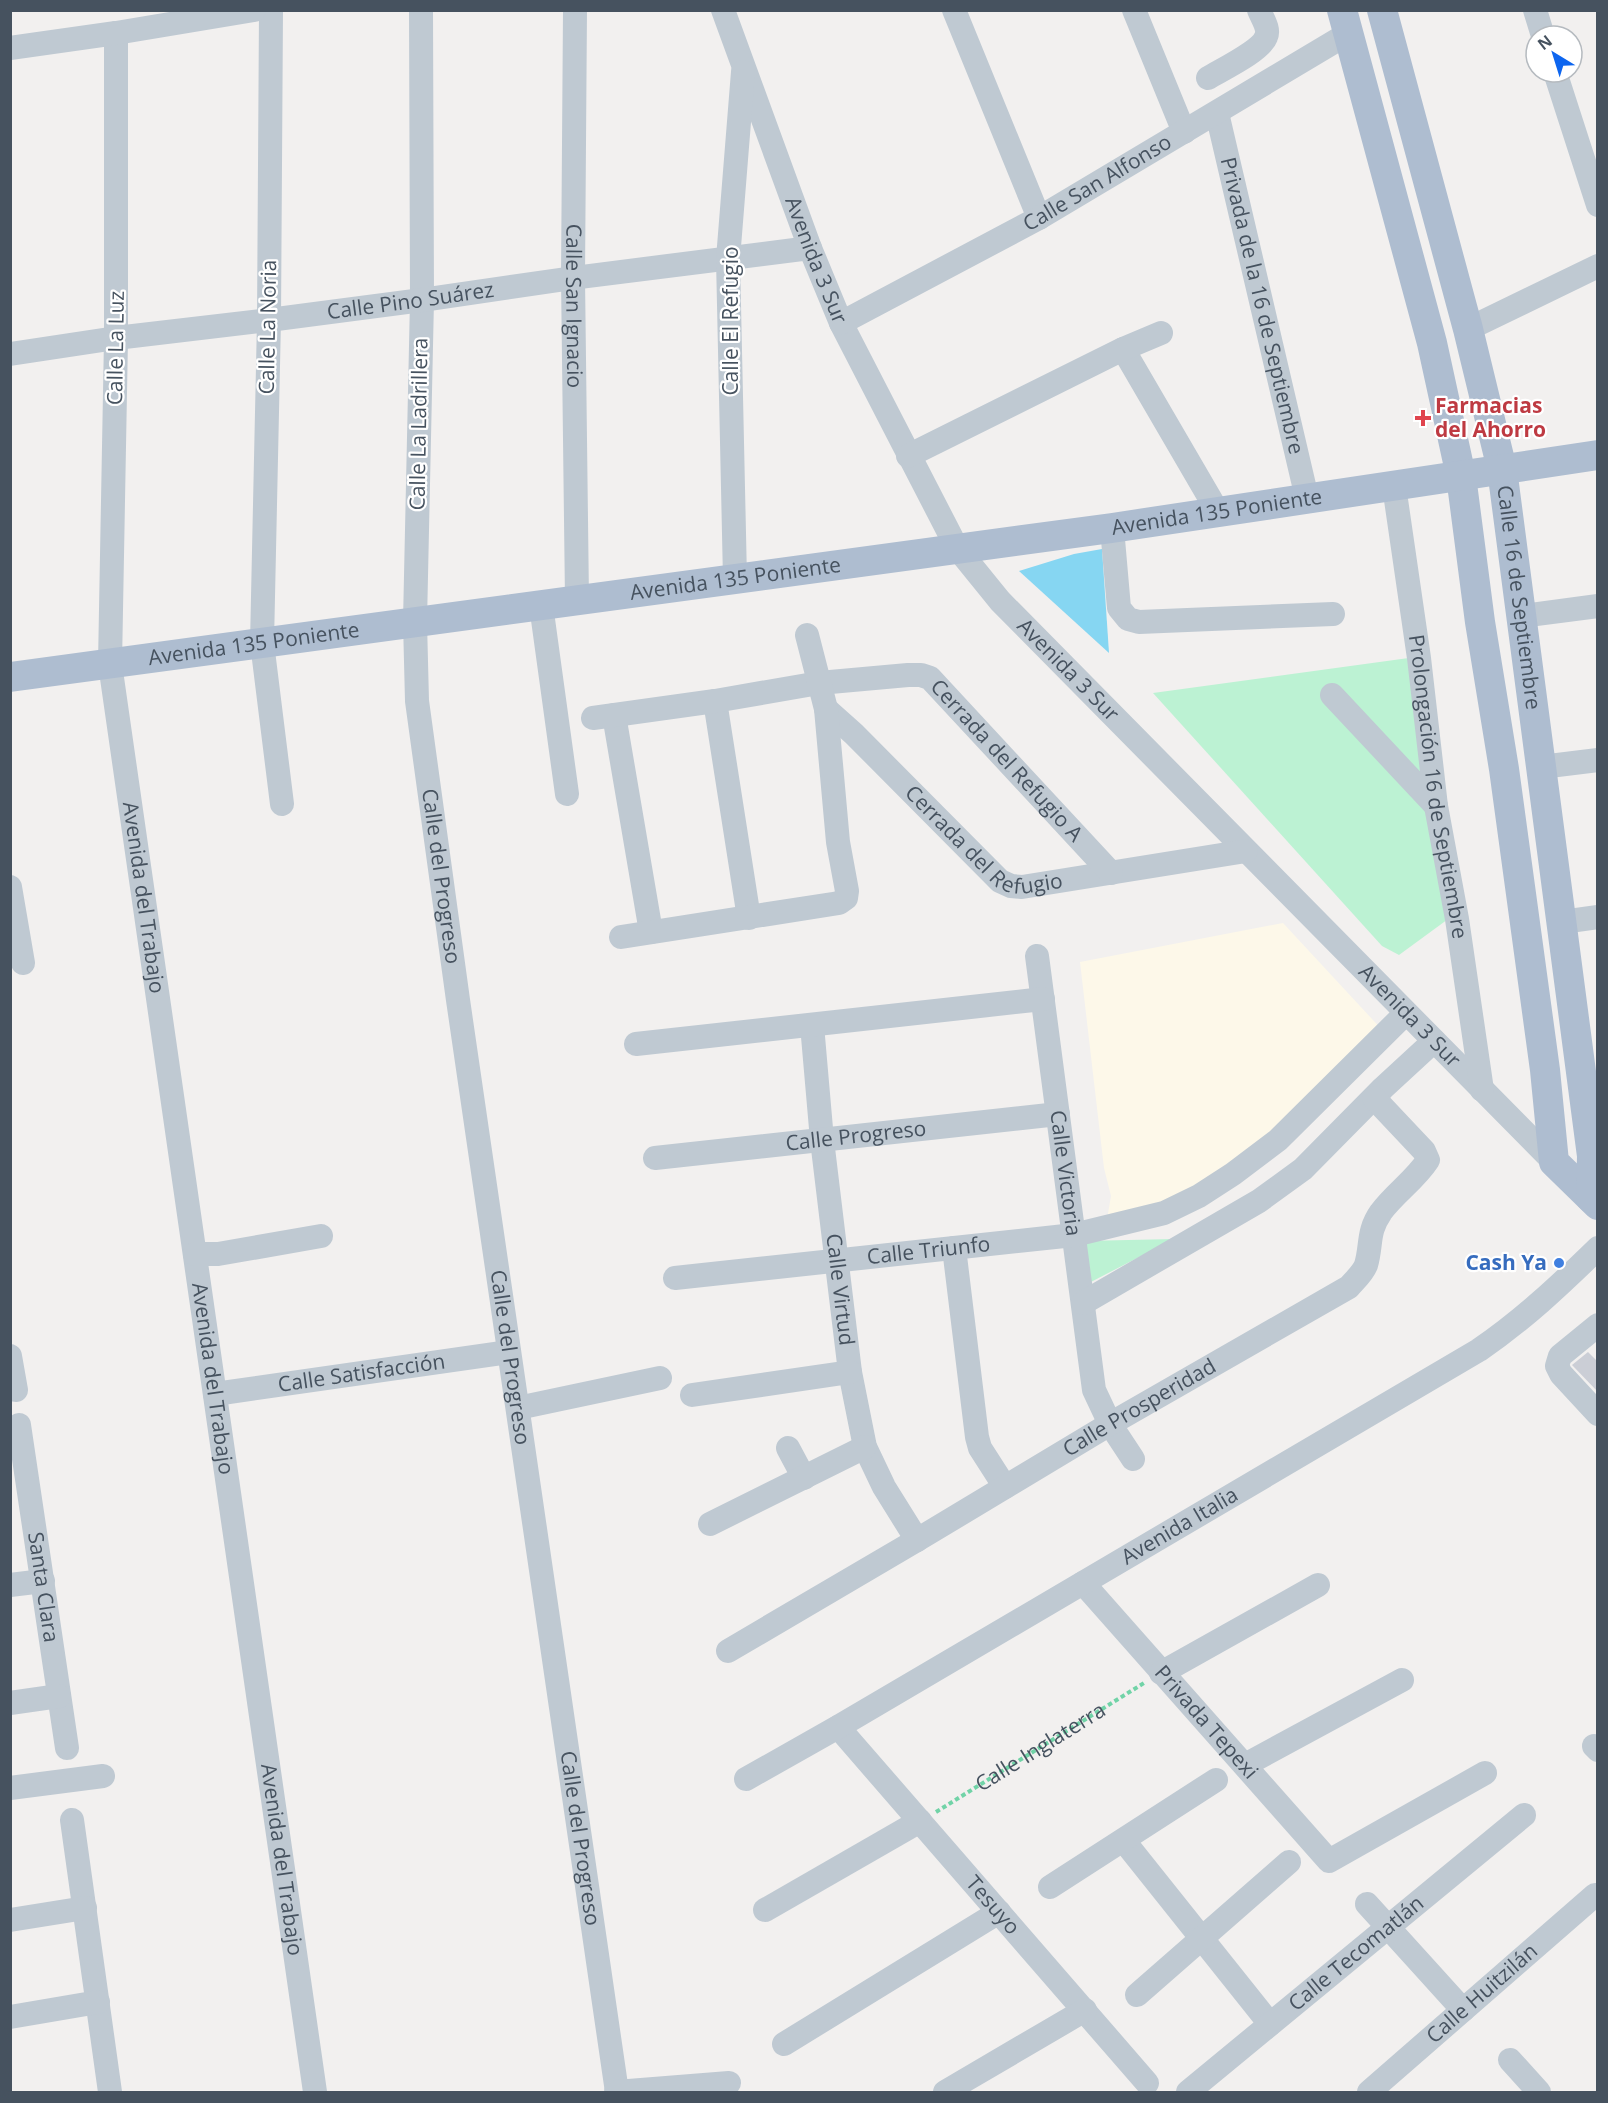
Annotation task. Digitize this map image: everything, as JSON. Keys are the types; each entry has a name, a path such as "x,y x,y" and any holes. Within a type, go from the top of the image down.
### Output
{"main road":[{"name":"Calle 16 de Septiembre","path":"1384,12 1468,329 1502,469 1562,922 1589,1070 1594,1202"},
{"name":"Calle 16 de Septiembre","path":"1345,22 1432,343 1461,476 1542,1047 1554,1162"},
{"name":"Avenida 135 Poniente","path":"10,677 1112,528 1598,455"},
{"name":"Avenida 3 Sur","path":"1554,1162 1594,1202"}],"street":[{"path":"10,48 116,33 193,15 254,10"},
{"name":"Calle La Noria","path":"272,10 269,320 262,643 282,804"},
{"name":"Calle La Ladrillera","path":"415,622 422,300 421,10"},
{"name":"Calle San Ignacio","path":"575,10 573,278 577,600"},
{"name":"Avenida 3 Sur","path":"723,10 810,248 841,323 957,548 1000,601 1554,1162"},
{"path":"954,10 1039,218"},
{"path":"1134,10 1184,132"},
{"path":"1208,78 1259,47 1267,37 1267,28 1259,10"},
{"name":"Calle San Alfonso","path":"841,323 1039,218 1217,113 1345,22"},
{"name":"Calle La Luz","path":"110,664 116,338 116,33"},
{"name":"Calle El Refugio","path":"735,579 728,259 744,65"},
{"path":"1559,84 1598,205"},
{"name":"Privada de la 16 de Septiembre","path":"1217,113 1307,498"},
{"name":"Calle Pino Suárez","path":"10,354 116,338 269,320 810,248"},
{"path":"1468,329 1598,266"},
{"path":"908,456 1161,333"},
{"path":"1124,349 1218,512"},
{"name":"Prolongación 16 de Septiembre","path":"1394,486 1419,658 1436,806 1457,919 1482,1090"},
{"path":"1112,528 1119,608 1128,619 1139,622 1333,614"},
{"path":"541,605 567,794"},
{"path":"1522,616 1598,606"},
{"name":"Calle del Progreso","path":"415,622 417,701 616,2092"},
{"path":"621,936 839,903 846,898 847,891 832,791 826,709 807,635"},
{"name":"Avenida del Trabajo","path":"110,664 315,2092"},
{"name":"Cerrada del Refugio A","path":"651,932 603,717 819,683 908,675 930,678 1111,873"},
{"path":"1332,695 1436,806"},
{"path":"715,701 749,918"},
{"name":"Cerrada del Refugio","path":"826,709 854,734 1000,881 1011,886 1111,873 1246,851"},
{"path":"1541,768 1598,760"},
{"path":"10,887 23,963"},
{"path":"1562,922 1598,917"},
{"name":"Calle Victoria","path":"1037,956 1094,1390 1110,1424"},
{"path":"636,1044 1043,999"},
{"name":"Calle Triunfo","path":"675,1278 1074,1235 1164,1213 1199,1196 1278,1140 1406,1013"},
{"name":"Calle Virtud","path":"812,1025 822,1140 850,1372 866,1447 884,1487 916,1540"},
{"path":"1083,1303 1259,1201 1304,1168 1434,1041"},
{"name":"Calle Prosperidad","path":"728,1651 1110,1424 1349,1287 1366,1265 1370,1236 1381,1212 1428,1160 1424,1151 1374,1098"},
{"name":"Calle Progreso","path":"655,1158 1058,1114"},
{"path":"1164,1213 1184,1246"},
{"path":"195,1254 218,1254 321,1236"},
{"path":"954,1248 977,1437 980,1448 1005,1487"},
{"name":"Avenida Italia","path":"746,1779 1479,1350 1532,1310 1598,1248"},
{"path":"1598,1325 1560,1356 1557,1366 1561,1374 1598,1414"},
{"name":"Calle Satisfacción","path":"215,1394 509,1352"},
{"path":"11,1357 16,1390"},
{"path":"692,1395 850,1372"},
{"path":"518,1408 660,1377"},
{"path":"1110,1424 1133,1459"},
{"name":"Santa Clara","path":"19,1425 17,1464 43,1581 66,1748"},
{"path":"710,1524 866,1447"},
{"path":"788,1448 804,1478"},
{"path":"10,1585 43,1581"},
{"name":"Privada Tepexi","path":"1083,1583 1329,1861 1485,1773"},
{"path":"1161,1673 1318,1585"},
{"path":"1245,1765 1402,1680"},
{"path":"10,1703 59,1696"},
{"name":"Tesuyo","path":"838,1727 1147,2083"},
{"path":"10,1788 103,1776"},
{"path":"1050,1887 1216,1780"},
{"name":"Calle Tecomatlán","path":"1188,2092 1524,1815"},
{"path":"72,1820 110,2092"},
{"path":"765,1910 920,1821"},
{"path":"1124,1841 1270,2024"},
{"path":"1137,1995 1203,1940 1289,1862"},
{"name":"Calle Huitzilán","path":"1369,2092 1595,1895"},
{"path":"1367,1904 1463,2010"},
{"path":"10,1920 85,1908"},
{"path":"784,2044 999,1912"},
{"path":"10,2017 98,2002"},
{"path":"945,2092 1085,2010"},
{"path":"1510,2060 1539,2092"},
{"path":"616,2092 729,2083"}],"path":[{"name":"Calle Inglaterra","path":"920,1821 1161,1673"}],"shaded area":[{"path":"1283,923 1385,1033 1217,1184 1106,1225 1111,1196 1104,1168 1080,962"}],"green space":[{"path":"1416,657 1455,914 1399,955 1382,946 1153,693"},
{"path":"1174,1239 1087,1284 1083,1241"}],"water":[{"path":"1102,549 1109,653 1019,571 1074,554"}],"building":[{"path":"1588,1352 1598,1362 1598,1392 1572,1365"}],"place":[{"name":"Farmacias del Ahorro","path":"1423,418"},
{"name":"Cash Ya","path":"1559,1263"}]}
